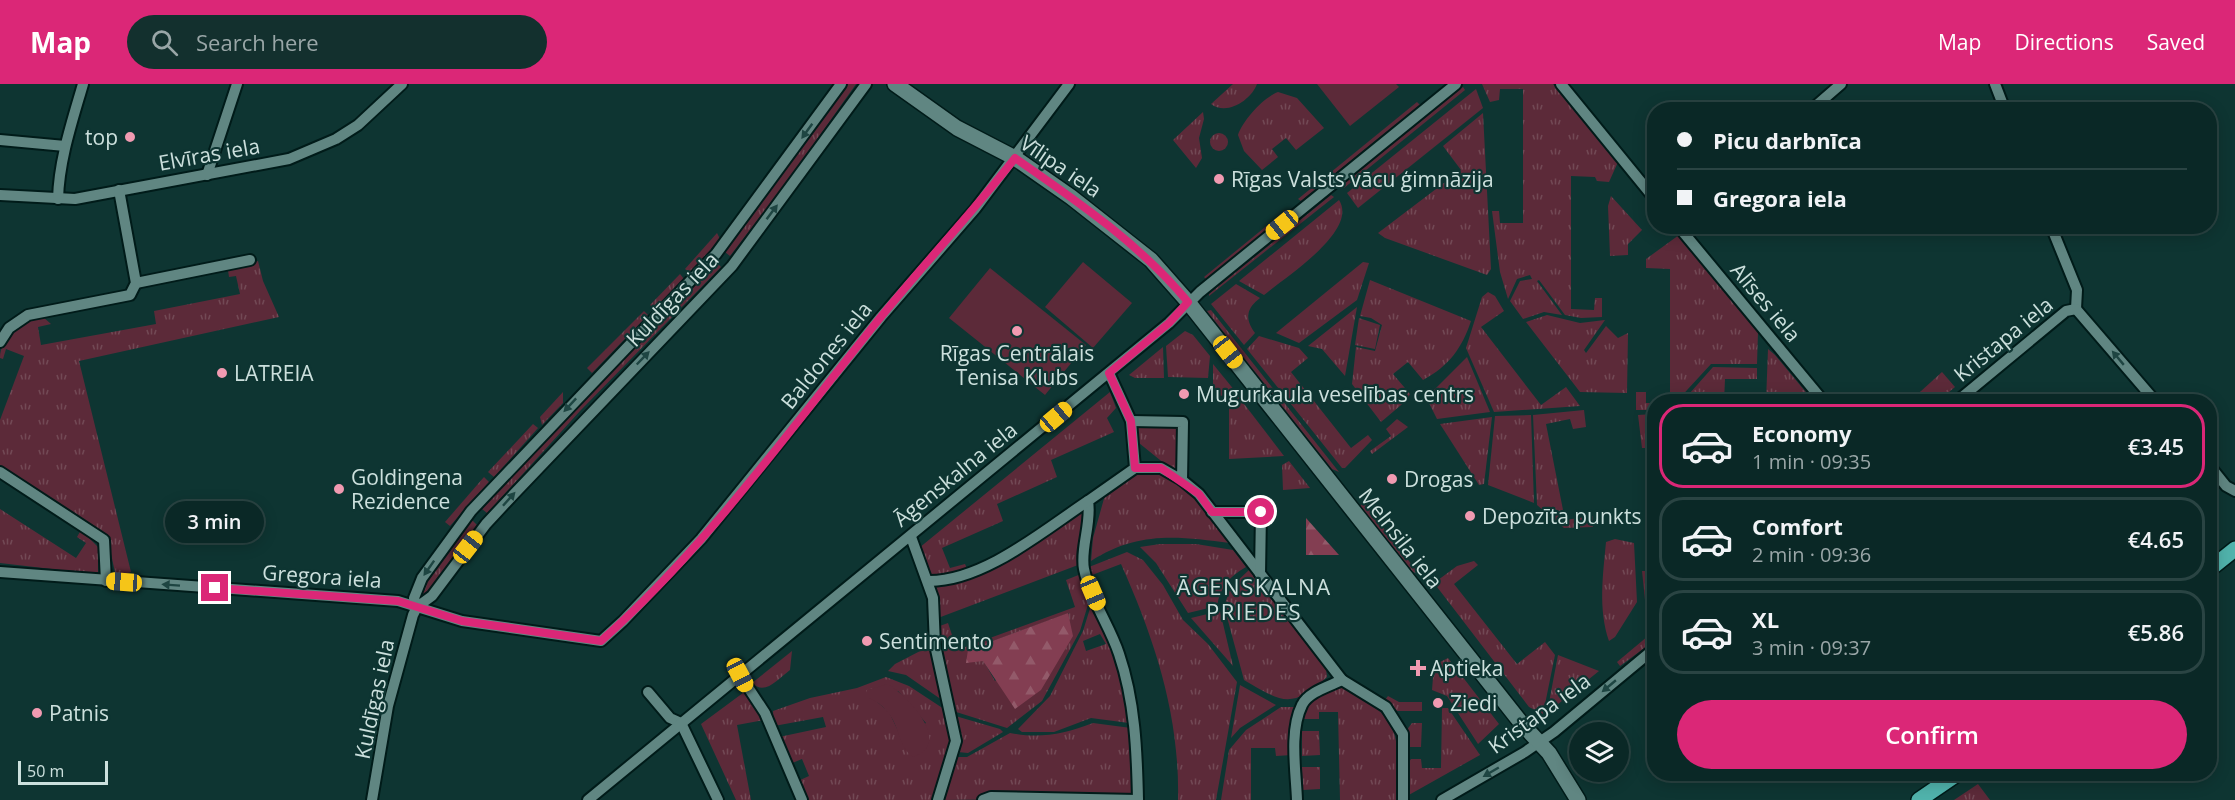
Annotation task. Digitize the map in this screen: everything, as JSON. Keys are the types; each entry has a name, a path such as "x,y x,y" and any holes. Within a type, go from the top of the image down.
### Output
{"main road":[{"path":"2217,563 2235,549"},
{"path":"1919,800 1939,781"}],"street":[{"path":"58,200 58,181 65,146 83,84"},
{"path":"207,175 237,84"},
{"name":"Elvīras iela","path":"0,195 58,200 289,159 328,143 358,125 402,84"},
{"name":"Kuldīgas iela","path":"372,800 388,706 417,607 414,598 422,578 471,511 716,254 841,84"},
{"name":"Kuldīgas iela","path":"417,607 432,596 486,524 732,266 866,84"},
{"name":"Vīlipa iela","path":"895,84 957,128 1015,158 1124,238 1151,260 1188,302"},
{"name":"Baldones iela","path":"601,641 701,539 881,317 1015,158 1070,84"},
{"name":"Āgenskalna iela","path":"588,800 1109,373 1169,323 1188,302 1456,84"},
{"path":"1561,84 1647,189"},
{"path":"1820,102 1841,84"},
{"path":"1995,84 2002,102"},
{"path":"0,140 65,146"},
{"path":"0,342 9,328 28,315 130,295 136,283 119,190"},
{"name":"Alīses iela","path":"1685,234 1817,394"},
{"path":"2054,234 2077,290 2076,309 2149,394"},
{"path":"716,254 732,266"},
{"path":"136,283 250,260"},
{"name":"Melnsila iela","path":"1188,302 1522,724 1555,761 1578,800"},
{"name":"Kristapa iela","path":"1966,394 2066,311 2076,309"},
{"path":"1109,373 1131,421 1135,468"},
{"path":"1131,421 1183,422 1182,480"},
{"path":"928,581 947,581 1000,559 1135,468 1161,468 1182,480 1199,494 1342,680 1386,707 1403,734 1402,800"},
{"path":"0,472 104,540 106,581"},
{"path":"2217,475 2226,486 2235,491"},
{"path":"983,800 991,797 1138,800 1131,700 1119,654 1084,567 1090,510 1088,501"},
{"path":"471,511 486,524"},
{"path":"1212,512 1261,512 1260,574"},
{"path":"910,537 933,598 934,645 956,741 938,800"},
{"name":"Gregora iela","path":"0,572 398,601 462,621 601,641"},
{"name":"Kristapa iela","path":"1442,800 1539,742 1647,655"},
{"path":"740,675 765,713 802,800"},
{"path":"1297,800 1296,728 1302,704 1317,692 1342,680"},
{"path":"648,692 670,718 681,723 718,800"}],"green space":[{"path":"848,84 856,84 787,182 730,256 725,252"},
{"path":"1233,84 1257,84 1250,96 1238,104 1224,108 1211,104"},
{"path":"1317,84 1396,84 1399,87 1350,126"},
{"path":"1482,84 1553,84 1618,162 1609,182 1597,181 1595,177 1571,176 1571,309 1594,310 1595,298 1602,298 1602,317 1581,318 1565,315 1539,280 1537,281 1562,315 1544,312 1523,319 1510,301 1520,281 1532,279 1530,275 1517,279 1508,299 1500,272 1492,211 1499,211 1500,223 1523,223 1523,89 1500,89 1499,100 1490,102"},
{"path":"1463,87 1465,90 1344,188 1342,185"},
{"path":"1476,89 1483,108 1358,208 1347,193"},
{"path":"1278,92 1297,98 1324,128 1296,150 1286,138 1272,149 1278,157 1262,170 1244,151 1238,135 1255,110"},
{"path":"1417,102 1420,105 1301,201 1298,199"},
{"path":"1203,112 1204,119 1199,138 1202,158 1196,168 1173,140"},
{"path":"1483,113 1491,269 1487,275 1385,238 1378,233 1461,170 1443,146"},
{"path":"1219,133 1225,136 1228,142 1225,148 1219,151 1213,148 1210,142 1213,136"},
{"path":"1331,195 1334,197 1209,296 1209,294"},
{"path":"1611,196 1642,230 1628,244 1628,255 1610,256 1608,206"},
{"path":"1339,200 1342,212 1339,226 1302,266 1264,295 1239,281"},
{"path":"1286,210 1290,212 1206,279 1204,277"},
{"path":"717,233 720,239 690,273 685,269"},
{"path":"1679,235 1758,332 1757,364 1711,364 1683,394 1670,394 1670,269 1646,268 1646,259"},
{"path":"258,261 263,281 279,317 79,361 131,572 116,577 108,540 0,467 0,420 24,356 6,349 3,359 0,358 4,343 21,326 43,317 51,324 38,327 41,345 156,324 154,311 240,294 236,276 229,277 228,270 231,267"},
{"path":"1083,262 1132,303 1093,348 1045,307"},
{"path":"1363,262 1369,263 1357,300 1299,343 1276,333"},
{"path":"717,263 721,267 580,411 491,509 487,513 482,509 517,467"},
{"name":"Rīgas Centrālais Tenisa Klubs","path":"990,268 1086,345 1045,395 949,318"},
{"path":"680,274 684,279 655,309 650,305"},
{"path":"1370,280 1471,321 1459,348 1432,375 1423,380 1408,362 1393,374 1410,394 1407,400 1381,422 1352,384 1356,347 1375,351 1382,325 1371,318 1360,316"},
{"path":"1236,284 1260,298 1248,314 1249,323 1255,333 1244,345 1211,304"},
{"path":"1488,292 1495,296 1504,311 1481,327 1541,405 1566,387 1580,406 1494,412 1466,348 1482,297"},
{"path":"1357,307 1345,376 1322,349 1308,346"},
{"path":"1211,310 1339,472 1332,469 1207,311"},
{"path":"644,311 648,315 592,373 587,368"},
{"path":"1547,315 1580,323 1605,320 1584,350 1586,353 1606,326 1618,338 1628,333 1627,393 1580,392 1526,322"},
{"path":"1359,318 1380,325 1375,349 1355,345"},
{"path":"1185,331 1193,335 1210,356 1208,378 1168,377 1166,346"},
{"path":"1259,336 1299,348 1308,358 1291,372 1351,448 1368,435 1372,440 1345,468 1342,468 1247,349"},
{"path":"1163,347 1164,378 1135,378 1129,375"},
{"path":"1768,349 1807,394 1766,394"},
{"path":"1467,357 1490,412 1437,419 1429,403 1432,392"},
{"path":"1213,364 1235,391 1226,396 1213,395"},
{"path":"1713,367 1757,368 1757,379 1725,379 1724,394 1689,394"},
{"path":"1942,372 1955,387 1947,394 1918,394"},
{"path":"563,392 563,403 542,425 540,417"},
{"path":"1110,392 1116,408 1107,418 1114,432 1051,460 1057,477 997,504 1003,521 942,548 950,568 965,564 968,571 930,577 919,548"},
{"path":"1636,392 1646,392 1647,410 1636,410"},
{"path":"1238,396 1284,456 1229,459 1229,401"},
{"path":"1584,410 1586,427 1573,429 1570,419 1546,424 1565,520 1593,516 1593,527 1564,528 1537,505 1533,415"},
{"path":"1647,414 1647,448 1642,448 1638,415"},
{"path":"1531,415 1534,503 1488,485 1495,416"},
{"path":"1492,417 1484,484 1479,485 1440,424"},
{"path":"1397,419 1408,427 1372,454 1370,451 1391,436 1386,429"},
{"path":"533,424 538,428 494,477 488,472"},
{"path":"1135,424 1182,424 1181,477 1139,443"},
{"path":"1289,461 1310,488 1283,490 1282,465"},
{"path":"1135,473 1159,473 1181,484 1208,512 1230,543 1175,538 1141,540 1108,551 1091,561 1093,538 1105,495"},
{"path":"484,477 489,482 450,526 445,522"},
{"path":"1364,503 1419,574 1413,572 1360,506"},
{"path":"1084,508 1078,565 938,618 932,585 948,584 1019,556"},
{"path":"0,509 76,558 86,543 77,537 81,530 98,547 98,572 95,574 0,563"},
{"path":"1306,518 1339,555 1306,555"},
{"path":"472,520 477,525 425,595 419,591 423,585"},
{"path":"1615,539 1634,543 1637,602 1615,637 1609,641 1603,617 1603,579 1606,542"},
{"path":"1160,544 1196,544 1233,550 1246,567 1227,583 1217,606 1188,613 1156,563 1140,547"},
{"path":"1127,552 1143,560 1163,585 1183,620 1208,644 1237,682 1216,800 1178,800 1178,769 1170,708 1145,621 1121,564 1092,575 1089,567"},
{"path":"1474,561 1478,565 1454,584 1517,664 1545,642 1555,655 1543,714 1529,707 1434,583 1457,566"},
{"path":"1249,570 1326,669 1327,677 1315,688 1295,698 1277,697 1244,680 1224,606 1231,587"},
{"path":"1642,571 1645,571 1645,582 1647,582 1647,602"},
{"path":"1081,574 1090,598 1080,631 1042,701 1007,728 953,711 937,627 948,623 957,650 1075,607 1066,580","holes":["1069,613 995,681 983,660 968,650"]},
{"path":"1092,602 1115,662 1129,723 1091,718 1054,732 1022,732 1018,729 1050,696 1083,631","holes":["1100,634 1106,644 1086,651 1083,641"]},
{"path":"1220,611 1233,666 1191,618"},
{"path":"1068,613 1073,636 1041,690 1015,709 983,661 966,663 968,650"},
{"path":"931,630 942,700 906,675 888,671 895,664 924,649 926,633"},
{"path":"1647,637 1647,646 1620,666 1617,662"},
{"path":"792,651 790,670 767,687 757,687 752,683"},
{"path":"1558,655 1599,671 1547,713"},
{"path":"1448,658 1499,724 1478,744 1447,696 1432,690 1434,665"},
{"path":"886,677 909,686 944,709 951,745 933,800 806,800 798,781 809,776 802,759 790,764 779,737 826,727 823,717 774,726 773,711 810,698 857,688","holes":["898,691 926,723 901,737 889,712 876,701"]},
{"path":"888,684 916,709 928,731 929,742 925,750 913,757 903,744 893,719 887,711 867,697 867,690"},
{"path":"1240,685 1276,705 1240,728 1231,738"},
{"path":"1346,686 1379,711 1394,732 1397,745 1396,800 1340,800 1338,712 1319,712 1319,719 1303,719 1305,712 1318,696"},
{"path":"747,690 764,720 737,725 751,800 736,800 701,724"},
{"path":"1388,696 1399,702 1422,702 1422,711 1397,711 1385,700"},
{"path":"1281,707 1299,707 1292,755 1276,756 1275,748 1251,748 1251,800 1221,800 1229,750 1246,730"},
{"path":"1442,708 1448,708 1480,755 1407,796 1411,759 1421,759 1422,768 1441,768"},
{"path":"952,715 1000,729 1003,732 968,753 958,752"},
{"path":"1093,723 1131,728 1135,798 943,800 956,757 967,757 1010,733 1032,736 1052,734"},
{"path":"1412,723 1422,723 1421,747 1410,747 1406,731"},
{"path":"1302,731 1319,731 1320,755 1302,756"},
{"path":"1302,767 1320,767 1320,789 1303,790"},
{"path":"1978,784 1990,800 1954,800"}],"place":[{"name":"top","path":"130,137"},
{"name":"Rīgas Valsts vācu ģimnāzija","path":"1219,179"},
{"name":"Rīgas Centrālais Tenisa Klubs","path":"1017,331"},
{"name":"LATREIA","path":"222,373"},
{"name":"Mugurkaula veselības centrs","path":"1184,394"},
{"name":"Drogas","path":"1392,479"},
{"name":"Goldingena Rezidence","path":"339,489"},
{"name":"Depozīta punkts","path":"1470,516"},
{"name":"Sentimento","path":"867,641"},
{"name":"Aptieka","path":"1418,668"},
{"name":"Ziedi","path":"1438,703"},
{"name":"Patnis","path":"37,713"}],"district":[{"name":"ĀGENSKALNA PRIEDES","path":"1254,598"}],"route":[{"path":"215,588 406,602 462,621 601,641 701,539 881,317 975,209 1015,158 1071,197 1151,260 1188,302 1169,323 1109,373 1131,421 1135,468 1161,468 1182,480 1199,494 1212,512 1261,512"}]}
